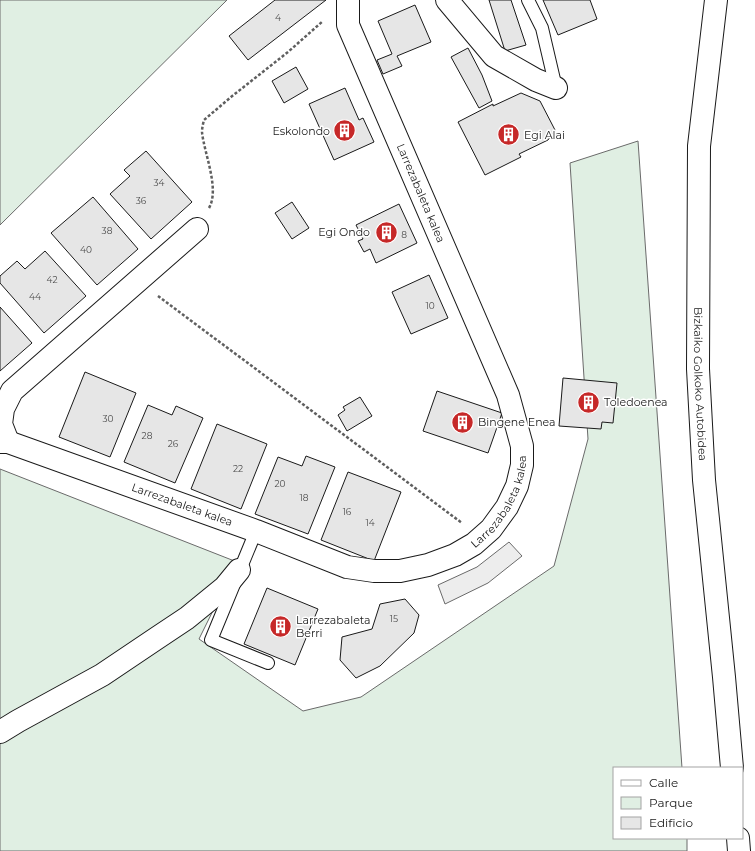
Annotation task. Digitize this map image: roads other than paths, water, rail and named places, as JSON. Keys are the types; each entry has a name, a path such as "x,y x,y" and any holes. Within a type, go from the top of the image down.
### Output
{"main road":[{"name":"Larrezabaleta kalea","path":"197,229 12,391 3,409 1,424 4,442 256,531 347,567 374,571 400,571 428,565 455,555 474,544 491,528 507,507 517,486 522,466 522,446 508,394 348,25 348,0"},
{"path":"447,0 494,56 536,80 556,88"},
{"name":"Bizkaiko Golkoko Autobidea","path":"716,0 699,146 698,369 704,480 732,767"},
{"path":"0,732 102,675 187,618 225,587 239,570"},
{"path":"738,839 739,851"}],"lane":[{"path":"528,0 542,28 556,88"},
{"path":"256,531 211,640 268,663"}],"place":[{"name":"Eskolondo","path":"345,131"},
{"name":"Egi Alai","path":"508,135"},
{"name":"Egi Ondo","path":"386,232"},
{"name":"Toledoenea","path":"588,402"},
{"name":"Bingene Enea","path":"463,422"},
{"name":"Larrezabaleta Berri","path":"281,626"}]}
